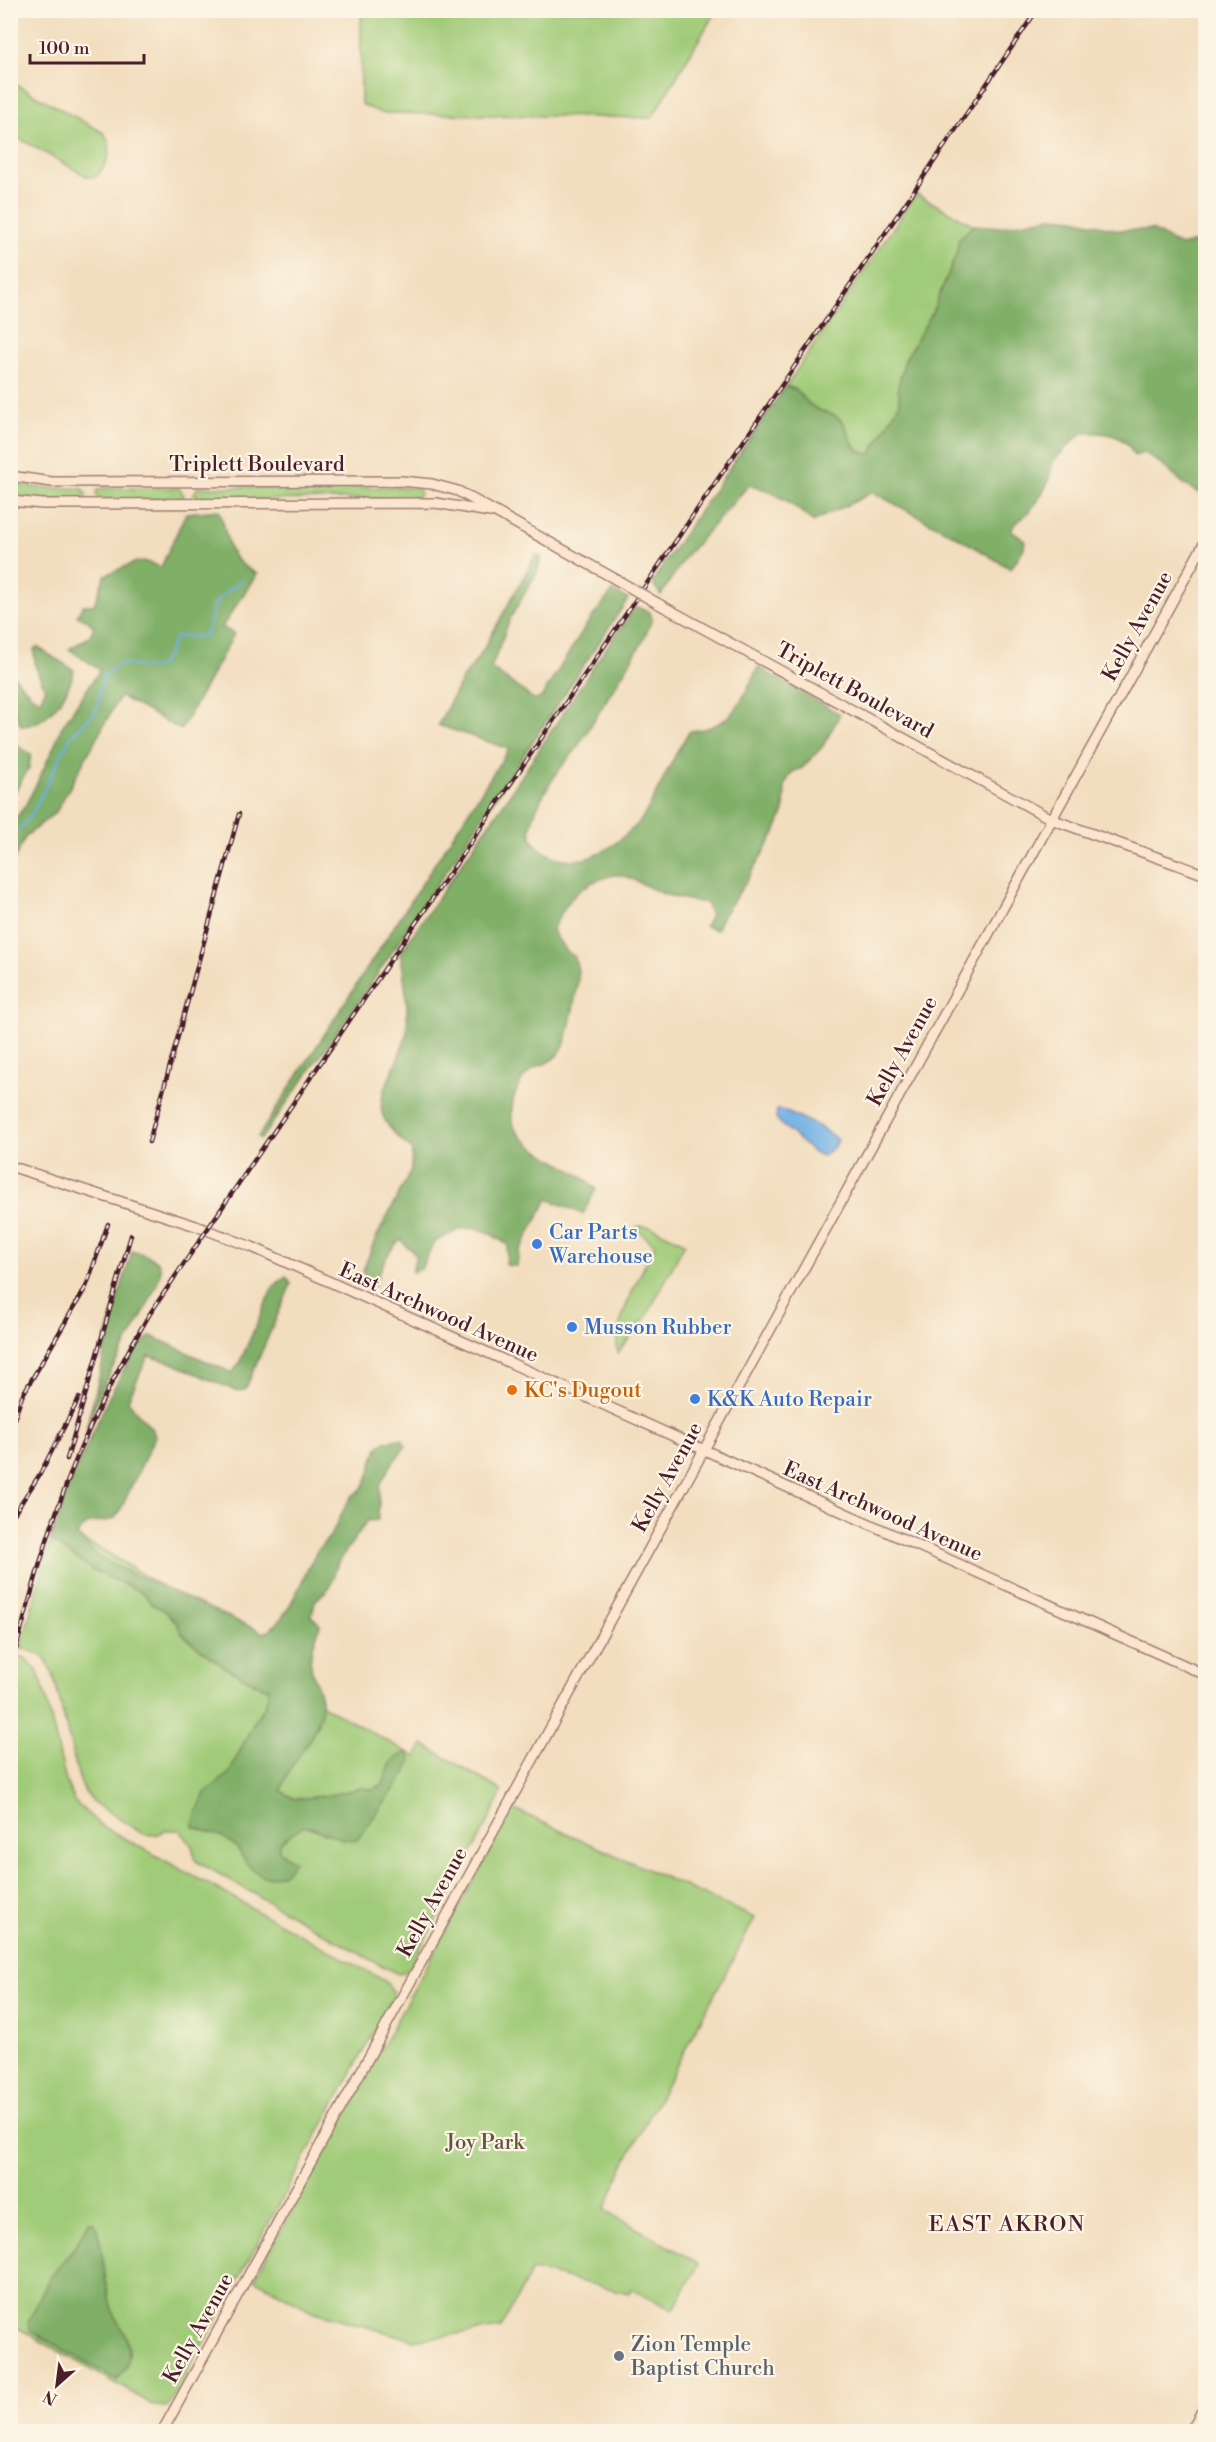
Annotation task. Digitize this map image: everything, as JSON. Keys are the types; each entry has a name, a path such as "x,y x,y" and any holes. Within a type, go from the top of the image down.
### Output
{"main road":[{"name":"Triplett Boulevard","path":"10,476 52,482 418,482 458,491 1051,819 1206,875"},
{"name":"Triplett Boulevard","path":"10,501 43,504 436,503 498,514"},
{"name":"Kelly Avenue","path":"162,2432 1206,540"},
{"name":"East Archwood Avenue","path":"10,1166 235,1240 1206,1675"},
{"path":"1190,2432 1206,2404"}],"green space":[{"path":"361,10 716,11 652,118 381,113 361,104"},
{"path":"10,81 104,133 109,145 109,156 96,177 88,177 11,134"},
{"path":"916,194 974,225 959,240 956,255 932,313 905,360 898,387 900,403 870,455 854,446 841,420 815,408 799,393 786,386"},
{"path":"1051,217 1074,219 1119,230 1152,230 1181,246 1199,241 1205,233 1205,494 1188,487 1152,457 1144,453 1134,456 1120,438 1106,434 1082,433 1054,460 1047,485 1037,502 1013,526 1012,532 1025,540 1024,548 1011,569 956,536 872,492 813,522 783,499 767,490 749,485 685,557 661,595 652,583 786,386 799,393 815,408 841,420 854,446 870,455 900,403 898,387 905,360 932,313 956,255 959,239 974,225 1001,227"},
{"path":"10,484 45,488 82,488 87,495 83,500 36,500 13,497"},
{"path":"198,487 387,487 416,488 420,490 420,494 416,499 200,500 194,494"},
{"path":"179,488 184,495 182,499 175,500 100,500 96,494 98,489"},
{"path":"219,510 233,555 246,568 257,574 222,627 234,634 181,730 120,696 56,812 26,836 11,865 11,825 25,806 37,783 61,728 100,670 69,649 89,637 94,627 86,619 77,616 83,605 94,605 105,575 143,561 161,567 186,513"},
{"path":"536,555 542,557 537,572 510,619 491,668 535,700 541,698 587,624 613,591 628,599 358,1003 261,1139 258,1137 509,749 438,725 462,679 479,657"},
{"path":"636,607 650,612 652,619 643,641 575,751 548,786 534,816 531,834 533,841 544,852 568,860 586,858 605,851 635,827 648,809 690,731 705,729 726,719 740,702 758,667 840,714 823,746 802,768 792,772 785,784 784,811 775,833 716,930 705,926 711,915 706,903 669,895 617,875 584,887 571,899 552,930 565,950 575,957 577,966 578,980 571,1020 561,1051 556,1057 532,1070 522,1080 513,1103 512,1120 514,1127 526,1142 577,1173 596,1189 583,1214 548,1199 519,1252 517,1266 506,1265 508,1245 488,1232 476,1228 461,1229 434,1242 421,1269 412,1272 416,1255 401,1240 389,1254 375,1285 367,1286 363,1271 374,1242 411,1170 412,1150 389,1126 383,1117 381,1108 382,1098 405,1041 407,1029 406,995 400,953 510,794 601,655"},
{"path":"37,647 74,670 56,707 31,725 21,726 11,703 11,673 32,696 40,700 45,690 35,665 34,649"},
{"path":"11,741 31,755 29,768 11,798"},
{"path":"636,1227 651,1227 685,1243 646,1317 618,1353 617,1342 623,1314 655,1246"},
{"path":"132,1251 156,1260 160,1266 160,1275 148,1303 107,1378 86,1430 106,1339"},
{"path":"286,1276 291,1284 245,1390 238,1391 229,1388 170,1362 148,1356 128,1400 155,1436 120,1511 114,1519 93,1522 85,1526 77,1535 100,1559 264,1633 273,1628 288,1609 319,1548 330,1536 350,1499 368,1479 378,1449 390,1440 402,1439 406,1446 393,1462 380,1485 378,1520 367,1521 338,1562 330,1587 315,1601 312,1616 320,1625 310,1662 320,1694 321,1712 313,1733 289,1771 281,1791 295,1799 330,1795 360,1788 374,1789 383,1784 391,1763 396,1757 408,1752 411,1761 407,1772 357,1840 342,1839 304,1825 279,1843 279,1851 294,1861 290,1867 281,1874 269,1877 252,1869 231,1842 216,1834 193,1827 205,1793 229,1773 256,1718 264,1708 268,1688 224,1667 191,1642 181,1632 176,1622 164,1610 153,1605 142,1592 92,1570 51,1541 67,1490 108,1399 135,1349 151,1336 232,1373 239,1364 273,1287"},
{"path":"54,1527 103,1550 294,1668 318,1703 416,1757 423,1744 502,1791 488,1822 411,1966 404,1972 398,1974 371,1960 196,1861 192,1846 180,1830 167,1830 156,1835 143,1834 93,1802 85,1792 79,1778 53,1674 43,1656 21,1647"},
{"path":"16,1655 25,1658 37,1670 66,1781 74,1801 100,1825 385,1981 393,1991 393,1997 168,2407 155,2406 11,2324 10,1677"},
{"name":"Joy Park","path":"513,1809 755,1918 622,2168 605,2210 699,2264 673,2310 631,2289 629,2293 532,2270 501,2328 413,2340 312,2311 254,2279"},
{"path":"89,2222 95,2223 101,2244 112,2309 128,2343 128,2363 117,2380 31,2331 28,2323 49,2279 76,2245"}],"water":[{"path":"777,1110 782,1110 820,1127 838,1140 836,1145 823,1156 814,1153 780,1123 776,1118"}],"waterway":[{"path":"10,836 20,829 33,812 70,737 96,711 103,676 121,663 155,667 163,662 177,636 206,635 215,604 244,578"}],"railway":[{"path":"10,1670 56,1513 82,1445 102,1401 149,1315 1037,10"},
{"path":"149,1142 239,814"},
{"path":"10,1443 13,1423 22,1396 86,1287 108,1224"},
{"path":"67,1459 131,1235"},
{"path":"10,1520 40,1474 79,1398"}],"place":[{"name":"Car Parts Warehouse","path":"537,1244"},
{"name":"Musson Rubber","path":"572,1327"},
{"name":"KC's Dugout","path":"512,1390"},
{"name":"K&K Auto Repair","path":"695,1399"},
{"name":"Zion Temple Baptist Church","path":"619,2356"}],"district":[{"name":"EAST AKRON","path":"1007,2223"}]}
